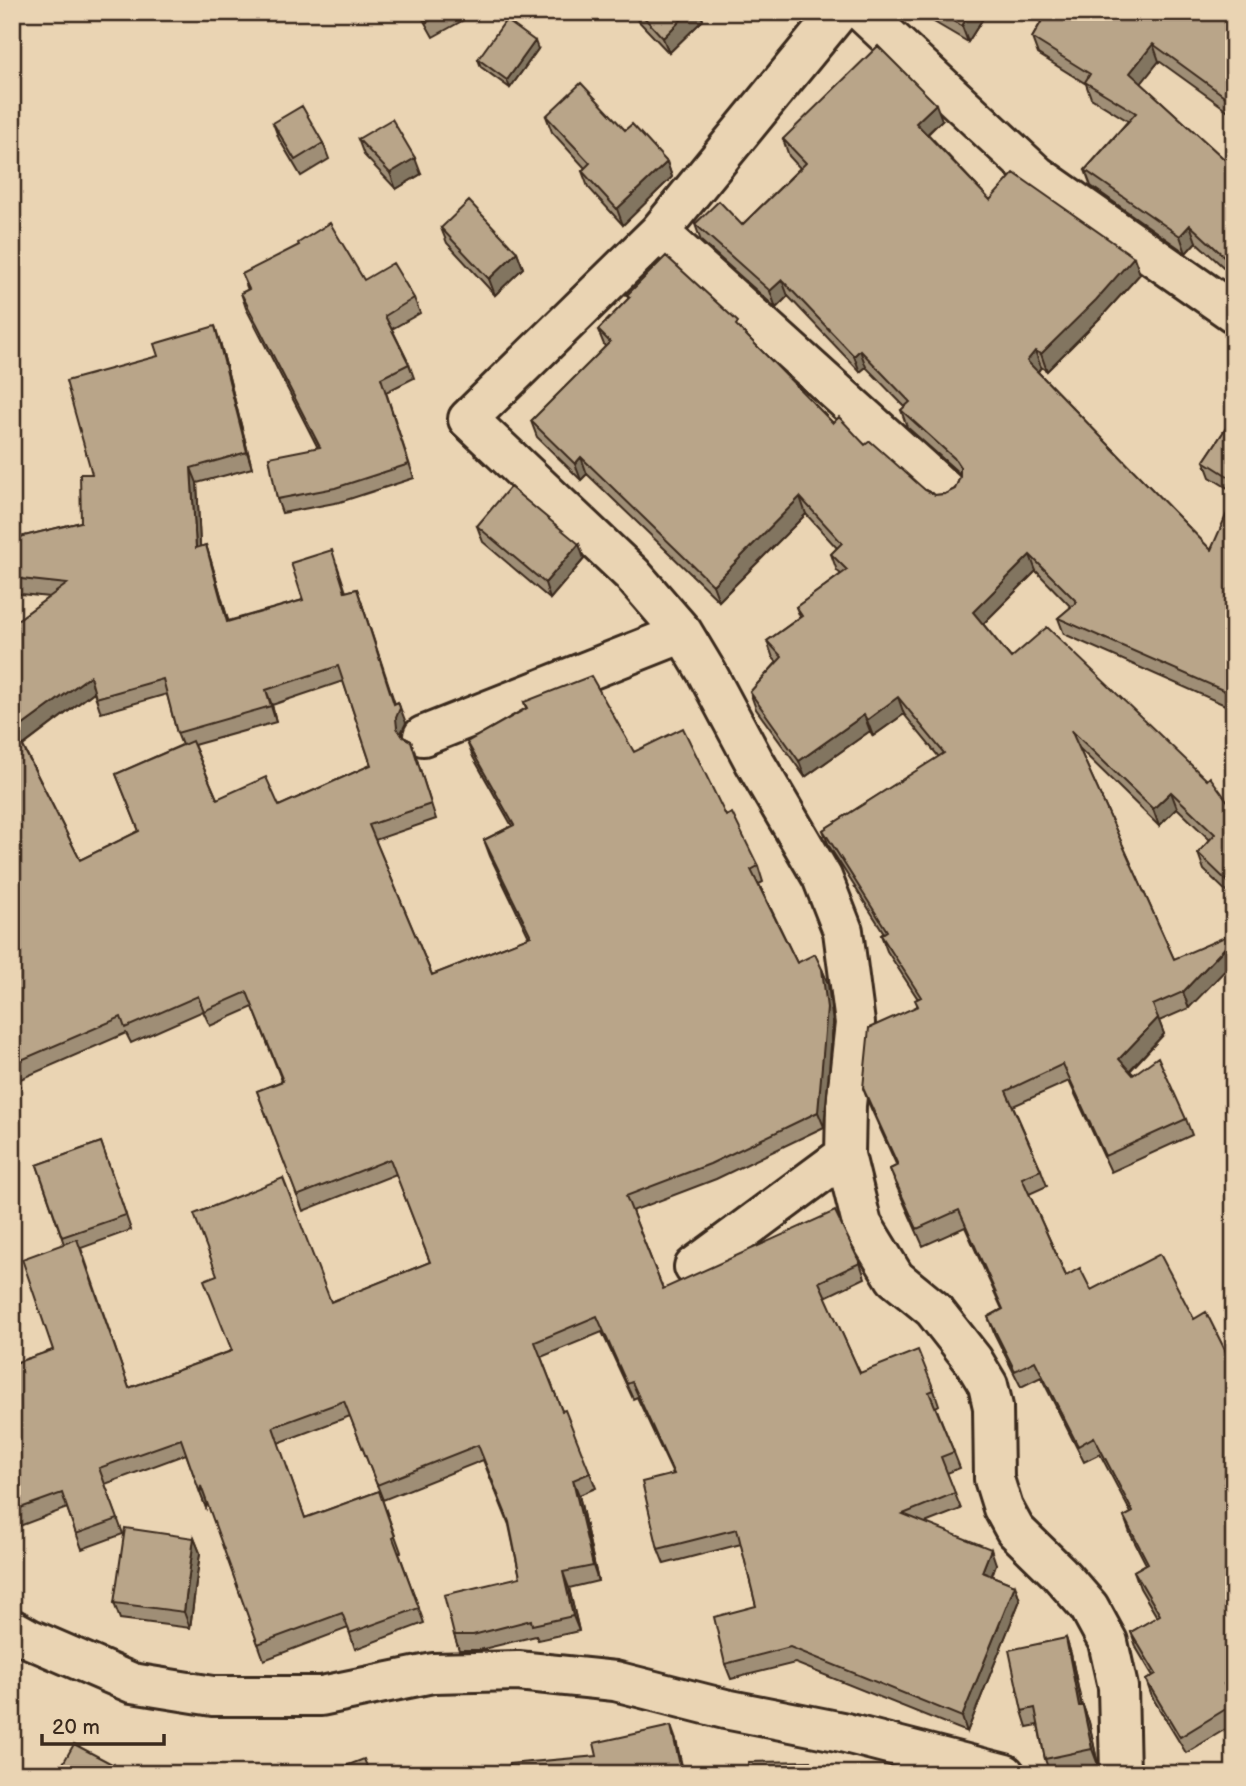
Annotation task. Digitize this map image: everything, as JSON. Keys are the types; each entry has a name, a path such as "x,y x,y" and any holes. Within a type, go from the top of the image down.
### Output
{"street":[{"path":"839,12 659,232 468,419 632,574 682,634 707,673 754,761 822,877 843,931 855,1023 846,1105 845,1155 862,1224 895,1278 933,1309 988,1385 993,1407 994,1479 1003,1508 1015,1530 1089,1607 1108,1642 1118,1687 1120,1774"},
{"path":"862,12 1037,175 1234,313"},
{"path":"659,232 944,490"},
{"path":"423,736 682,634"},
{"path":"694,1267 845,1155"},
{"path":"12,1629 132,1683 213,1696 321,1696 433,1673 518,1671 615,1681 725,1709 842,1732 1005,1774"}],"building":[{"path":"422,12 444,12 427,22"},
{"path":"639,12 689,12 663,38"},
{"path":"940,12 970,12 962,26"},
{"path":"1047,12 1234,12 1234,103 1153,44 1130,73 1234,168 1234,250 1226,258 1190,225 1180,236 1085,170 1136,113 1085,82 1090,74 1032,38"},
{"path":"506,20 535,41 507,80 478,59"},
{"path":"878,46 936,104 916,123 990,200 1014,173 1134,257 1096,300 1041,354 1035,351 1027,361 1211,550 1231,504 1234,505 1234,695 1058,618 1077,602 1030,555 973,612 1011,658 1047,627 1207,780 1210,777 1234,810 1234,825 1230,833 1234,836 1234,888 1198,853 1215,834 1171,792 1153,809 1071,730 1174,959 1234,933 1234,938 1183,992 1153,1005 1158,1018 1119,1059 1133,1075 1158,1057 1186,1119 1105,1156 1063,1064 1006,1091 1041,1170 1022,1178 1066,1276 1080,1268 1091,1290 1160,1254 1194,1319 1206,1312 1234,1368 1234,1678 1224,1684 1234,1704 1180,1737 1146,1680 1156,1674 1131,1632 1160,1615 1134,1571 1148,1563 1124,1517 1133,1512 1094,1437 1078,1446 1035,1361 1015,1371 988,1317 1003,1309 959,1210 917,1229 890,1169 898,1165 863,1088 869,1028 918,1006 915,1000 921,997 881,935 887,931 823,830 944,753 898,697 867,720 864,715 799,761 750,692 782,657 767,641 802,616 796,607 847,570 831,554 842,543 800,497 713,585 581,457 575,464 531,421 610,342 598,330 630,297 627,295 666,256 738,322 736,325 833,423 839,417 865,445 870,441 925,490 935,495 955,489 960,477 960,467 954,458 901,410 910,402 860,350 854,356 782,280 770,291 695,224 719,201 742,225 806,163 783,139"},
{"path":"581,83 625,130 632,124 667,162 617,209 582,171 590,163 546,116"},
{"path":"302,106 323,143 295,160 273,123"},
{"path":"392,119 415,158 390,173 358,139"},
{"path":"469,201 517,252 489,279 441,228"},
{"path":"330,223 364,280 393,263 414,298 385,316 409,364 381,378 409,464 335,488 277,499 269,457 320,447 241,293 249,289 242,274 299,245 298,243"},
{"path":"215,326 247,452 191,468 196,548 206,545 227,622 303,600 291,563 332,550 345,592 357,589 394,704 398,702 400,708 396,718 397,728 403,737 411,741 431,804 369,825 432,975 531,936 484,840 514,825 467,742 527,708 524,702 591,676 634,752 683,728 726,816 732,813 758,866 751,870 797,963 815,954 822,969 827,1008 818,1112 710,1164 626,1196 663,1289 835,1211 860,1263 819,1282 860,1373 918,1350 934,1390 929,1392 954,1452 941,1457 955,1493 903,1514 991,1549 982,1572 1015,1585 962,1717 790,1647 725,1664 714,1617 756,1606 737,1529 658,1549 642,1482 674,1474 632,1382 627,1384 597,1316 535,1342 590,1473 573,1480 593,1566 563,1572 573,1616 532,1625 531,1620 473,1635 454,1635 444,1595 520,1577 509,1522 478,1445 377,1485 344,1401 273,1427 305,1518 379,1491 419,1608 350,1633 342,1613 258,1644 201,1486 200,1493 181,1439 99,1468 118,1519 76,1534 62,1493 12,1511 12,1364 53,1350 22,1259 77,1239 129,1388 232,1351 204,1280 217,1275 194,1214 283,1178 331,1302 430,1262 390,1159 297,1196 257,1091 283,1081 247,992 204,1011 198,996 125,1028 121,1017 12,1064 12,834 15,833 12,828 12,624 67,584 12,578 12,539 81,522 80,474 92,474 66,381 158,356 154,344","holes":["338,666 371,765 279,806 266,777 217,799 192,741 116,774 139,831 80,860 15,731 90,676 96,698 163,679 177,733 271,706 266,690"]},
{"path":"1234,416 1234,480 1204,461"},
{"path":"510,487 579,544 545,583 477,526"},
{"path":"101,1142 126,1215 62,1237 37,1165"},
{"path":"125,1528 194,1538 184,1612 114,1603"},
{"path":"1066,1638 1079,1706 1083,1706 1092,1749 1045,1759 1035,1708 1022,1711 1009,1650"},
{"path":"671,1726 682,1774 510,1774 509,1764 597,1756 594,1743"},
{"path":"74,1744 114,1765 110,1774 57,1774"},
{"path":"364,1759 370,1774 325,1774"},
{"path":"811,1761 811,1774 748,1774 748,1762"}]}
